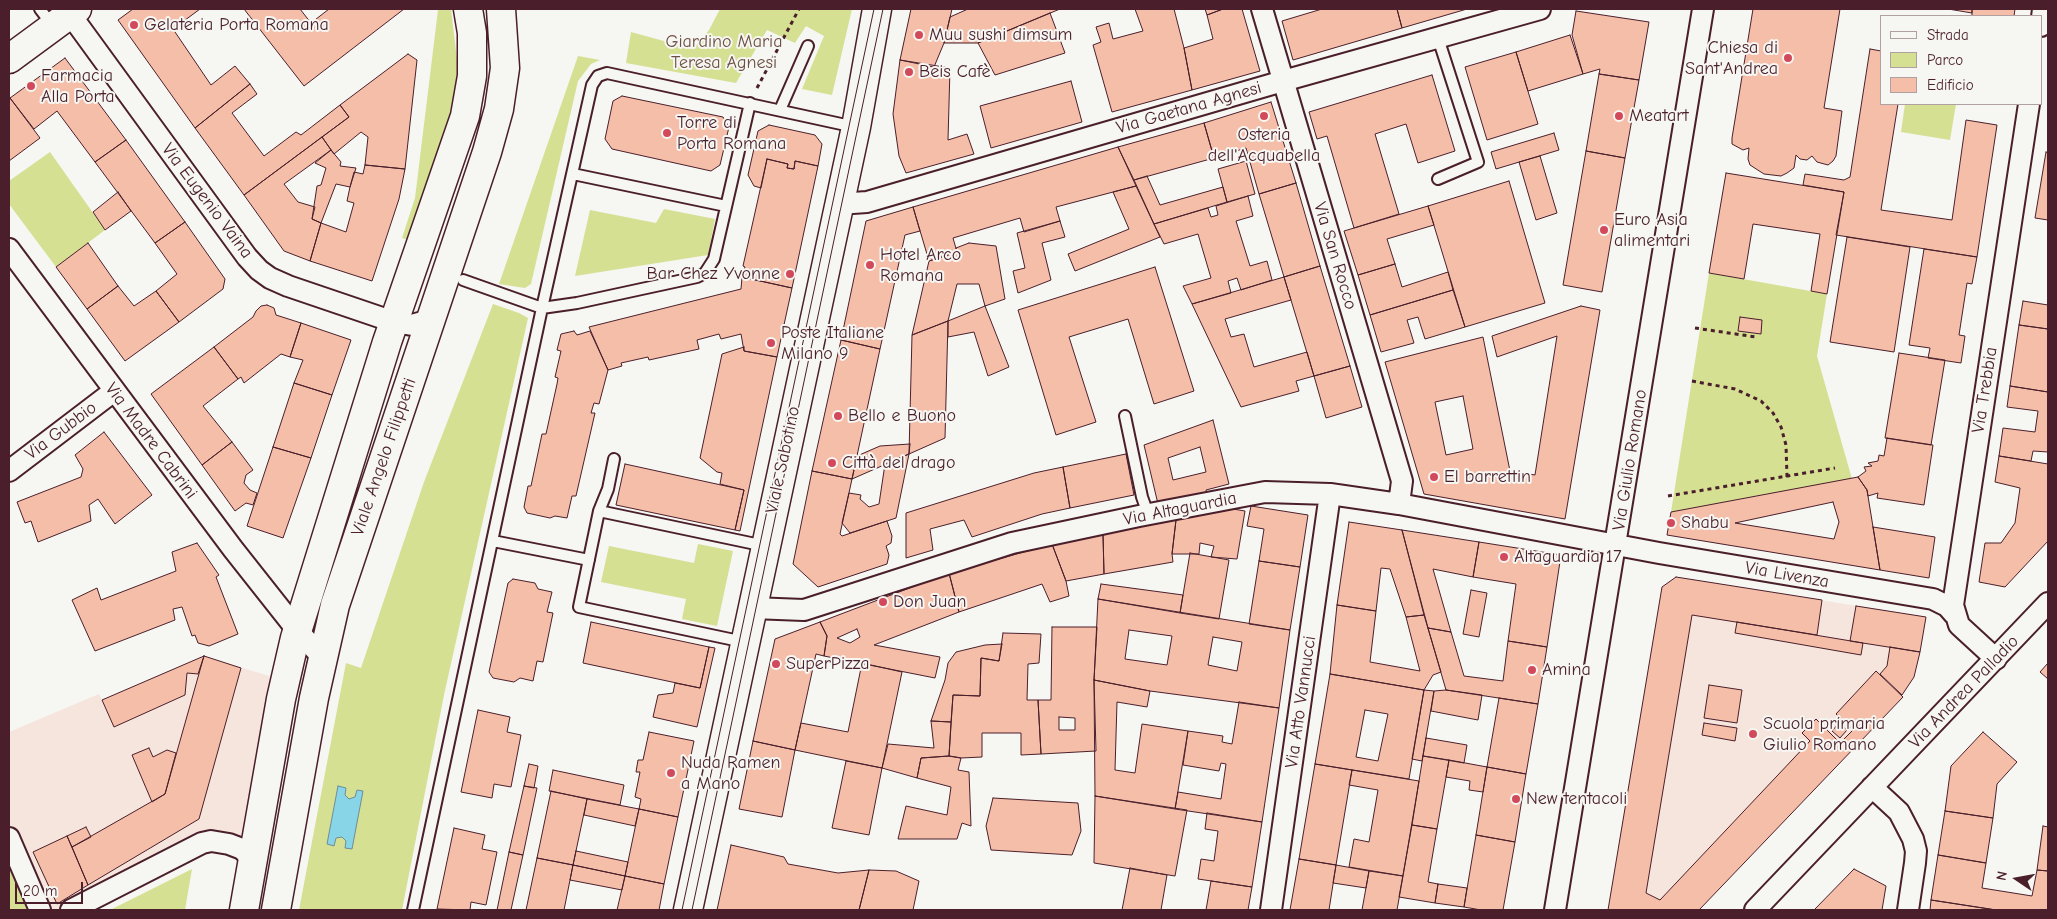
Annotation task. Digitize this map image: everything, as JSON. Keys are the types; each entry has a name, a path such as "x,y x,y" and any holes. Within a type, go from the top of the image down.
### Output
{"main road":[{"name":"Viale Angelo Filippetti","path":"244,910 282,690 298,630 394,322 466,111 471,84 472,59 468,9"},
{"name":"Viale Angelo Filippetti","path":"276,910 322,657 346,571 487,152 499,109 505,68 500,9"},
{"name":"Viale Sabotino","path":"688,910 764,546 856,127 877,9"},
{"path":"9,59 60,14"}],"street":[{"name":"Via San Rocco","path":"1262,9 1402,481 1399,504"},
{"name":"Via Gaetana Agnesi","path":"838,204 867,202 1283,81 1540,9"},
{"name":"Via Giulio Romano","path":"1555,910 1703,9"},
{"name":"Via Eugenio Vaina","path":"60,14 259,270 270,278 288,286 394,322 412,325 430,320"},
{"name":"Via Trebbia","path":"1954,614 1954,594 2029,105"},
{"name":"Via Madre Cabrini","path":"9,249 233,549 322,657"},
{"name":"Via Gubbio","path":"9,471 114,391"},
{"name":"Via Altaguardia","path":"752,608 804,610 1012,543 1148,514 1265,492 1330,494 1399,504 1616,545"},
{"name":"Via Atto Vannucci","path":"1271,910 1330,494"},
{"name":"Via Livenza","path":"1616,545 1933,599 1947,606 1954,614"},
{"name":"Via Andrea Palladio","path":"1755,910 2048,603"},
{"path":"1954,614 1966,634 1996,659"},
{"path":"1872,787 1899,812 1913,839 1916,851 1908,910"},
{"path":"9,838 40,910"},
{"path":"71,910 202,843 211,841 229,844 242,849 252,860"}],"lane":[{"path":"1438,38 1478,162 1438,179"},
{"path":"780,110 808,46"},
{"path":"414,910 542,308 592,84 598,76 607,73 856,127"},
{"path":"463,280 542,308 577,304 697,277 705,273 711,267 714,259 750,103"},
{"path":"573,174 726,206"},
{"path":"1125,416 1142,497 1148,514"},
{"path":"614,459 608,489 599,511 579,607 744,642"},
{"path":"599,511 764,546"},
{"path":"493,541 589,560"}],"path":[{"path":"756,88 799,9"},
{"path":"1695,328 1756,337"},
{"path":"1692,382 1735,389 1761,401 1781,427 1786,445 1787,477"},
{"path":"1668,496 1835,468"}],"shaded area":[{"name":"Scuola primaria Giulio Romano","path":"1676,577 1926,617 1920,652 1914,677 1902,695 1903,697 1699,910 1608,910 1662,587"},
{"path":"204,656 282,680 251,855 229,842 66,910 42,910 9,833 9,732 99,694 102,700"}],"green space":[{"path":"451,9 458,68 455,92 450,120 409,240 402,238 415,198 438,10"},
{"name":"Giardino Maria Teresa Agnesi","path":"720,9 852,9 832,95 802,89 824,36 806,26 795,43 767,30 736,83 626,63 631,32 693,49 709,30"},
{"path":"578,56 600,60 591,64 578,81 531,284 525,288 499,284"},
{"path":"1905,105 1956,105 1950,140 1901,132"},
{"path":"50,152 105,230 56,267 9,204 9,181"},
{"path":"664,209 715,219 708,255 575,276 590,210 656,223"},
{"path":"1709,273 1827,294 1817,356 1852,479 1671,512"},
{"path":"493,304 528,318 444,695 402,910 299,910 346,663 361,668 424,482"},
{"path":"698,544 733,551 717,626 682,619 686,599 601,582 609,546 694,563"},
{"path":"9,859 30,910 9,910"},
{"path":"192,869 185,910 110,910"}],"water":[{"path":"338,786 346,788 345,795 349,799 355,797 357,790 363,791 352,849 345,848 346,841 342,837 336,838 334,846 327,844"}],"building":[{"path":"133,9 200,9 173,29 211,85 235,66 250,84 195,128 118,20"},
{"path":"244,9 300,9 311,23 329,9 404,9 304,86"},
{"path":"911,9 952,9 944,43 934,67 900,60"},
{"path":"968,9 1060,9 978,43 944,43 950,17"},
{"path":"1135,9 1174,9 1192,90 1112,112 1093,45 1101,42 1096,27 1109,23 1113,39 1143,31"},
{"path":"1205,9 1223,9 1207,15"},
{"path":"1223,9 1242,9 1260,71 1192,90 1184,48 1213,39 1207,15"},
{"path":"1322,9 1397,9 1402,28 1293,60 1282,21"},
{"path":"1397,9 1467,9 1402,28"},
{"name":"Chiesa di Sant'Andrea","path":"1753,9 1840,9 1824,108 1842,111 1836,156 1828,165 1817,162 1812,156 1807,160 1800,159 1796,155 1794,168 1787,173 1781,176 1764,174 1750,165 1748,159 1749,148 1743,150 1732,144"},
{"path":"1948,9 1972,9 1972,13"},
{"path":"1972,9 2015,9 2014,15 1972,15"},
{"path":"1576,11 1649,22 1639,80 1599,74 1600,69 1583,74 1572,35"},
{"path":"1050,13 1065,53 995,75 978,43"},
{"path":"1570,35 1583,74 1528,91 1516,52"},
{"path":"1870,49 1880,51 1880,105 1898,105 1881,210 1952,220 1966,120 1997,125 1977,257 1836,235 1844,192 1803,185 1805,174 1844,180 1850,177"},
{"path":"1516,52 1538,124 1487,140 1465,67"},
{"path":"408,54 417,60 405,169 365,165 368,137 361,132 334,154 322,137 349,117 340,105"},
{"path":"65,58 126,140 95,162 57,111 34,129 10,98"},
{"path":"900,60 950,68 948,140 967,134 974,154 906,173 899,156 893,114"},
{"path":"1599,74 1639,80 1625,158 1586,151"},
{"path":"1432,75 1455,151 1418,163 1406,124 1375,134 1399,214 1354,228 1327,136 1317,139 1309,112"},
{"path":"1071,81 1082,122 991,148 980,106"},
{"path":"250,84 257,94 232,113 264,156 296,132 301,135 340,105 349,117 244,195 195,128"},
{"name":"Torre di Porta Romana","path":"622,96 723,117 729,127 720,165 711,171 612,149 605,139 613,101"},
{"path":"9,99 40,138 9,161"},
{"path":"1271,102 1296,183 1259,194 1246,148 1214,158 1204,123"},
{"path":"1204,123 1214,158 1134,180 1118,147"},
{"path":"769,125 815,135 822,144 818,166 795,161 794,169 787,168 788,164 767,159 761,188 754,186 748,175 758,131"},
{"path":"1554,133 1559,150 1496,169 1491,152"},
{"path":"322,137 331,150 284,184 298,202 315,207 312,219 321,223 310,261 284,251 244,195"},
{"path":"126,140 185,222 155,243 95,162"},
{"path":"1118,147 1136,186 1056,207 1060,221 1024,232 1020,218 953,238 957,252 929,261 913,207"},
{"path":"331,150 341,162 340,166 356,168 350,187 336,184 321,223 312,219 317,186 321,185 326,168 315,163"},
{"path":"1586,151 1625,158 1602,292 1563,285"},
{"path":"2046,152 2048,153 2048,220 2035,218"},
{"path":"1540,156 1557,213 1536,220 1519,162"},
{"path":"767,159 788,164 787,168 794,169 795,161 818,166 792,288 742,277"},
{"path":"1246,161 1255,194 1227,202 1218,169"},
{"path":"365,165 405,169 399,199 372,281 310,261 321,223 346,232 354,203 347,201 354,172 363,174"},
{"path":"1726,173 1844,192 1827,294 1811,291 1820,234 1753,224 1744,279 1709,273"},
{"path":"1147,176 1160,205 1223,187 1227,202 1154,224 1134,180"},
{"path":"1509,181 1545,303 1465,327 1428,206"},
{"path":"1296,183 1320,266 1284,277 1259,194"},
{"path":"1136,186 1160,237 1075,271 1068,254 1129,229 1113,192"},
{"path":"118,192 131,211 105,230 93,212"},
{"path":"1248,196 1253,216 1236,221 1250,266 1267,261 1272,280 1241,290 1237,278 1228,281 1231,293 1192,304 1183,286 1211,278 1198,234 1164,244 1154,224 1208,208 1211,217 1218,215 1216,206"},
{"path":"1428,206 1434,225 1387,239 1395,264 1358,275 1344,231"},
{"path":"913,207 920,231 905,235 880,349 841,340 866,221"},
{"path":"1060,221 1065,237 1042,243 1051,280 1018,293 1013,271 1025,268 1017,233"},
{"path":"185,222 225,279 223,289 179,322 156,291 177,274 155,243"},
{"path":"1847,237 1910,247 1894,352 1830,342"},
{"path":"88,243 118,286 87,309 56,267"},
{"path":"969,243 996,246 1005,299 985,306 979,284 957,284 948,321 912,335 929,261 957,252 956,248"},
{"path":"1924,249 1977,257 1972,284 1967,283 1959,335 1965,336 1961,363 1928,358 1930,348 1909,345"},
{"path":"1395,264 1402,287 1448,272 1453,290 1370,315 1358,275"},
{"path":"1320,266 1350,366 1314,376 1284,277"},
{"path":"1155,267 1194,391 1154,404 1128,319 1069,337 1096,422 1056,435 1018,310"},
{"path":"742,277 792,288 777,357 744,351 741,334 721,339 719,334 697,340 699,349 649,360 648,357 621,363 622,366 608,370 589,327 741,289"},
{"path":"1284,277 1291,300 1225,319 1231,337 1244,334 1254,367 1307,352 1314,376 1296,381 1299,391 1241,407 1192,304"},
{"path":"118,286 134,306 156,291 179,322 125,361 87,309"},
{"path":"1453,290 1465,327 1425,339 1418,317 1407,320 1414,343 1381,352 1370,315"},
{"path":"2023,301 2048,305 2048,329 2019,325"},
{"path":"267,305 274,308 276,315 301,323 290,357 281,354 244,383 241,377 238,379 214,347 253,317 261,306"},
{"path":"985,306 1009,367 988,376 974,332 948,337 948,321"},
{"path":"1581,306 1600,310 1565,519 1424,494 1385,362 1483,337 1510,471 1535,475 1557,336 1497,357 1492,336","holes":["1463,396 1473,449 1446,455 1435,402"]},
{"path":"1740,317 1762,320 1761,334 1738,331"},
{"path":"948,321 945,438 909,454 912,335"},
{"path":"301,323 351,340 332,395 294,383 303,360 290,357"},
{"path":"2019,325 2048,329 2048,392 2010,386"},
{"path":"574,331 577,335 590,331 608,370 599,404 594,403 591,413 595,413 576,496 572,496 567,518 555,516 550,518 527,513 524,507 528,486 531,486 542,434 546,434 557,384 558,378 555,377 561,351 557,350 561,334"},
{"path":"841,340 880,349 852,479 812,471"},
{"path":"214,347 238,379 203,406 232,442 202,465 151,394"},
{"path":"744,347 744,351 777,357 740,531 735,530 744,490 720,484 722,473 717,472 700,458 722,354"},
{"path":"1899,353 1945,360 1931,445 1885,438"},
{"path":"1350,366 1362,407 1326,418 1314,376"},
{"path":"294,383 332,395 311,458 273,447"},
{"path":"2010,386 2048,392 2048,452 2033,451 2031,461 1999,456 2003,428 2035,432 2038,411 2007,407"},
{"path":"1213,420 1229,484 1206,490 1207,494 1158,504 1144,445","holes":["1200,447 1206,472 1173,480 1168,458"]},
{"path":"104,432 152,495 115,524 98,499 89,505 91,521 38,542 31,521 25,523 17,502 81,477 83,469 75,455"},
{"path":"1887,438 1933,445 1924,505 1877,498 1878,493 1868,496 1867,490 1858,477 1866,471 1864,467 1872,466 1868,463 1878,461 1879,455 1884,456"},
{"path":"232,442 253,470 246,475 244,483 250,490 257,493 253,505 246,503 235,511 202,465"},
{"path":"910,444 909,454 852,479 857,456 880,446"},
{"path":"273,447 311,458 283,538 247,526"},
{"path":"909,454 896,518 850,533 842,523 849,493 861,495 860,499 869,507 879,504 885,464"},
{"path":"1126,454 1134,495 1070,508 1063,467"},
{"path":"1999,456 2048,464 2048,541 2005,587 1979,582 1985,543 2001,543 2015,523 2020,488 1995,482"},
{"path":"625,464 744,490 735,530 616,505"},
{"path":"1063,467 1070,508 1042,514 972,537 964,520 930,529 933,550 906,558 906,513 1034,473"},
{"path":"812,471 852,479 840,534 842,536 887,521 892,536 891,543 886,546 889,555 887,564 818,587 793,564"},
{"path":"1858,477 1867,490 1880,570 1667,535 1671,512","holes":["1833,502 1839,522 1834,539 1735,523"]},
{"path":"1251,506 1308,515 1300,567 1259,561 1264,529 1247,526"},
{"path":"1233,509 1245,511 1237,559 1211,557 1214,546 1200,543 1199,554 1172,554 1176,520"},
{"path":"1176,520 1172,554 1173,562 1104,574 1103,534"},
{"path":"1349,522 1402,530 1424,615 1406,617 1390,569 1381,568 1376,611 1337,605"},
{"path":"1873,527 1935,537 1929,578 1880,570"},
{"path":"1402,530 1479,542 1473,577 1433,569 1451,632 1428,628"},
{"path":"1103,534 1104,574 1066,581 1052,544"},
{"path":"1479,542 1561,555 1547,647 1508,641 1516,584 1473,577"},
{"path":"197,543 219,575 216,577 238,634 209,646 198,643 195,635 192,636 182,607 173,609 175,620 95,651 72,600 97,588 101,600 176,571 172,552"},
{"path":"1052,544 1066,581 1069,596 1050,602 1042,584 959,612 949,573"},
{"path":"1190,553 1229,560 1219,619 1180,613"},
{"path":"1259,561 1300,567 1290,630 1249,624"},
{"path":"949,573 959,612 874,645 940,657 935,678 824,656 827,636 820,622","holes":["857,629 860,637 850,643 837,638"]},
{"path":"1676,577 1822,600 1817,635 1692,615 1646,893 1660,900 1810,741 1802,733 1816,719 1840,743 1853,730 1836,714 1876,671 1903,697 1699,910 1608,910 1662,587"},
{"path":"513,579 535,583 538,589 552,592 547,612 553,613 543,662 537,661 533,681 520,678 514,682 493,678 489,672 508,583"},
{"path":"1101,584 1183,595 1180,613 1098,599"},
{"path":"1471,590 1487,593 1479,637 1463,634"},
{"path":"1098,599 1290,630 1279,708 1150,691 1094,680","holes":["1129,630 1172,636 1167,665 1125,659","1213,637 1242,642 1237,671 1208,665"]},
{"path":"1337,605 1376,611 1370,662 1420,671 1406,617 1424,615 1441,672 1433,675 1424,690 1330,674"},
{"path":"1856,606 1926,617 1920,652 1850,641"},
{"path":"591,622 709,647 700,688 583,663"},
{"path":"820,622 827,636 824,656 816,654 795,750 753,741 775,639"},
{"path":"1737,622 1863,643 1861,655 1735,633"},
{"path":"1052,627 1097,627 1094,680 1096,751 1041,754 1038,700 1051,700","holes":["1059,717 1075,718 1075,730 1059,730"]},
{"path":"1428,628 1451,632 1464,676 1503,681 1508,641 1547,647 1538,704 1446,690"},
{"path":"1003,633 1041,634 1039,663 1028,664 1027,700 1038,700 1041,754 1021,755 1021,733 982,733 982,757 961,758 949,756 953,695 980,696 981,658 999,661"},
{"path":"1002,644 999,661 981,658 980,696 953,695 951,722 931,721 945,680 948,663 956,652 985,645"},
{"path":"709,647 715,648 697,727 653,717 658,695 673,693 675,683 700,688"},
{"path":"1890,647 1920,652 1914,677 1902,695 1880,674 1887,666"},
{"path":"204,656 241,668 199,819 88,885 72,847 165,794"},
{"path":"204,656 198,674 187,673 185,695 114,727 102,700"},
{"path":"862,663 902,672 882,768 795,750 801,723 848,732"},
{"path":"2048,663 2048,679 2040,672"},
{"path":"1330,674 1424,690 1409,779 1315,764","holes":["1365,710 1388,714 1378,761 1356,757"]},
{"path":"1094,680 1150,691 1147,707 1117,702 1115,770 1135,773 1142,724 1188,731 1175,809 1095,796"},
{"path":"1709,685 1742,690 1737,723 1704,718"},
{"path":"1424,690 1434,691 1422,761 1412,759"},
{"path":"1446,690 1482,695 1478,720 1431,711 1434,691"},
{"path":"1499,698 1538,704 1526,774 1487,767"},
{"path":"1239,702 1279,708 1262,822 1175,809 1178,792 1221,799 1226,764 1221,763 1219,771 1183,765 1188,731 1223,736 1222,742 1232,744"},
{"path":"478,710 510,717 507,732 521,735 511,787 494,784 492,798 461,792"},
{"path":"931,721 951,722 949,756 921,758 917,778 882,768 888,744 934,748"},
{"path":"1704,723 1737,728 1735,741 1702,735"},
{"path":"1839,723 1847,730 1840,738 1832,731"},
{"path":"649,732 694,741 678,817 639,809 641,799 635,797 640,772 636,772 638,760 643,760"},
{"path":"1983,732 2017,762 1997,784 1993,818 1945,811 1951,766"},
{"path":"1426,738 1467,745 1464,763 1423,756"},
{"path":"753,741 795,750 782,817 739,809"},
{"path":"149,748 153,757 167,750 176,753 165,794 152,802 132,755"},
{"path":"949,756 961,758 958,770 969,772 971,826 962,823 957,839 898,839 906,806 947,815 951,787 917,778 921,758"},
{"path":"1423,756 1449,760 1437,829 1412,825"},
{"path":"1449,760 1487,767 1483,792 1469,790 1470,781 1446,777"},
{"path":"846,761 882,768 869,835 832,828"},
{"path":"529,764 538,766 534,788 524,786"},
{"path":"1315,764 1352,770 1336,865 1299,859"},
{"path":"1487,767 1526,774 1515,842 1476,835"},
{"path":"553,770 624,785 620,805 549,791"},
{"path":"1352,770 1419,781 1403,876 1349,867 1354,839 1369,842 1378,790 1349,785"},
{"path":"524,786 537,788 523,855 509,852"},
{"path":"551,791 587,799 573,865 537,858"},
{"path":"1095,796 1187,810 1175,876 1094,863"},
{"path":"993,798 1078,803 1081,831 1072,855 991,850 986,826"},
{"path":"587,799 639,809 635,826 584,815"},
{"path":"639,809 678,817 664,884 625,876"},
{"path":"1945,811 1993,818 1986,863 1938,855"},
{"path":"1207,813 1262,822 1252,887 1198,879 1201,859 1214,861 1218,831 1205,829"},
{"path":"1412,825 1437,829 1428,882 1438,884 1435,903 1399,897"},
{"path":"2043,826 2048,827 2048,871 2037,870"},
{"path":"86,827 91,837 72,847 67,836"},
{"path":"454,828 485,835 482,849 497,852 486,905 471,902 470,910 437,909"},
{"path":"1476,835 1515,842 1503,910 1481,910 1464,907"},
{"path":"67,836 88,885 57,904 33,852"},
{"path":"731,845 784,857 788,864 838,873 869,870 859,910 717,910"},
{"path":"576,851 628,862 625,876 573,865"},
{"path":"509,852 523,855 511,910 497,910"},
{"path":"1938,855 1986,863 1982,888 2032,896 2037,870 2048,871 2048,910 1996,910 1931,900"},
{"path":"537,858 573,865 564,910 526,910"},
{"path":"1299,859 1336,865 1329,910 1290,910"},
{"path":"573,865 625,876 622,890 570,880"},
{"path":"1336,865 1369,871 1366,888 1333,883"},
{"path":"1130,868 1167,875 1161,910 1122,910"},
{"path":"1854,869 1886,886 1882,910 1814,910"},
{"path":"869,870 896,871 919,881 913,910 859,910"},
{"path":"1369,871 1403,876 1397,910 1362,910"},
{"path":"625,876 664,884 659,910 617,910"},
{"path":"1211,881 1252,887 1248,910 1206,910"},
{"path":"1438,884 1467,888 1464,907 1435,903"},
{"path":"1931,900 1996,910 1930,910"}],"tram line":[{"path":"682,910 874,9"},
{"path":"692,910 883,9"}],"place":[{"name":"Gelateria Porta Romana","path":"134,25"},
{"name":"Muu sushi dimsum","path":"919,35"},
{"name":"Chiesa di Sant'Andrea","path":"1788,58"},
{"name":"Beis Cafè","path":"909,72"},
{"name":"Farmacia Alla Porta","path":"31,86"},
{"name":"Osteria dell'Acquabella","path":"1264,116"},
{"name":"Meatart","path":"1619,116"},
{"name":"Torre di Porta Romana","path":"667,133"},
{"name":"Euro Asia alimentari","path":"1604,230"},
{"name":"Hotel Arco Romana","path":"870,265"},
{"name":"Bar Chez Yvonne","path":"790,274"},
{"name":"Poste Italiane Milano 9","path":"771,343"},
{"name":"Bello e Buono","path":"838,416"},
{"name":"Città del drago","path":"832,463"},
{"name":"El barrettin","path":"1434,477"},
{"name":"Shabu","path":"1671,523"},
{"name":"Altaguardia 17","path":"1504,557"},
{"name":"Don Juan","path":"883,602"},
{"name":"SuperPizza","path":"776,664"},
{"name":"Amina","path":"1532,670"},
{"name":"Scuola primaria Giulio Romano","path":"1753,734"},
{"name":"Nuda Ramen a Mano","path":"671,773"},
{"name":"New tentacoli","path":"1516,799"}]}
